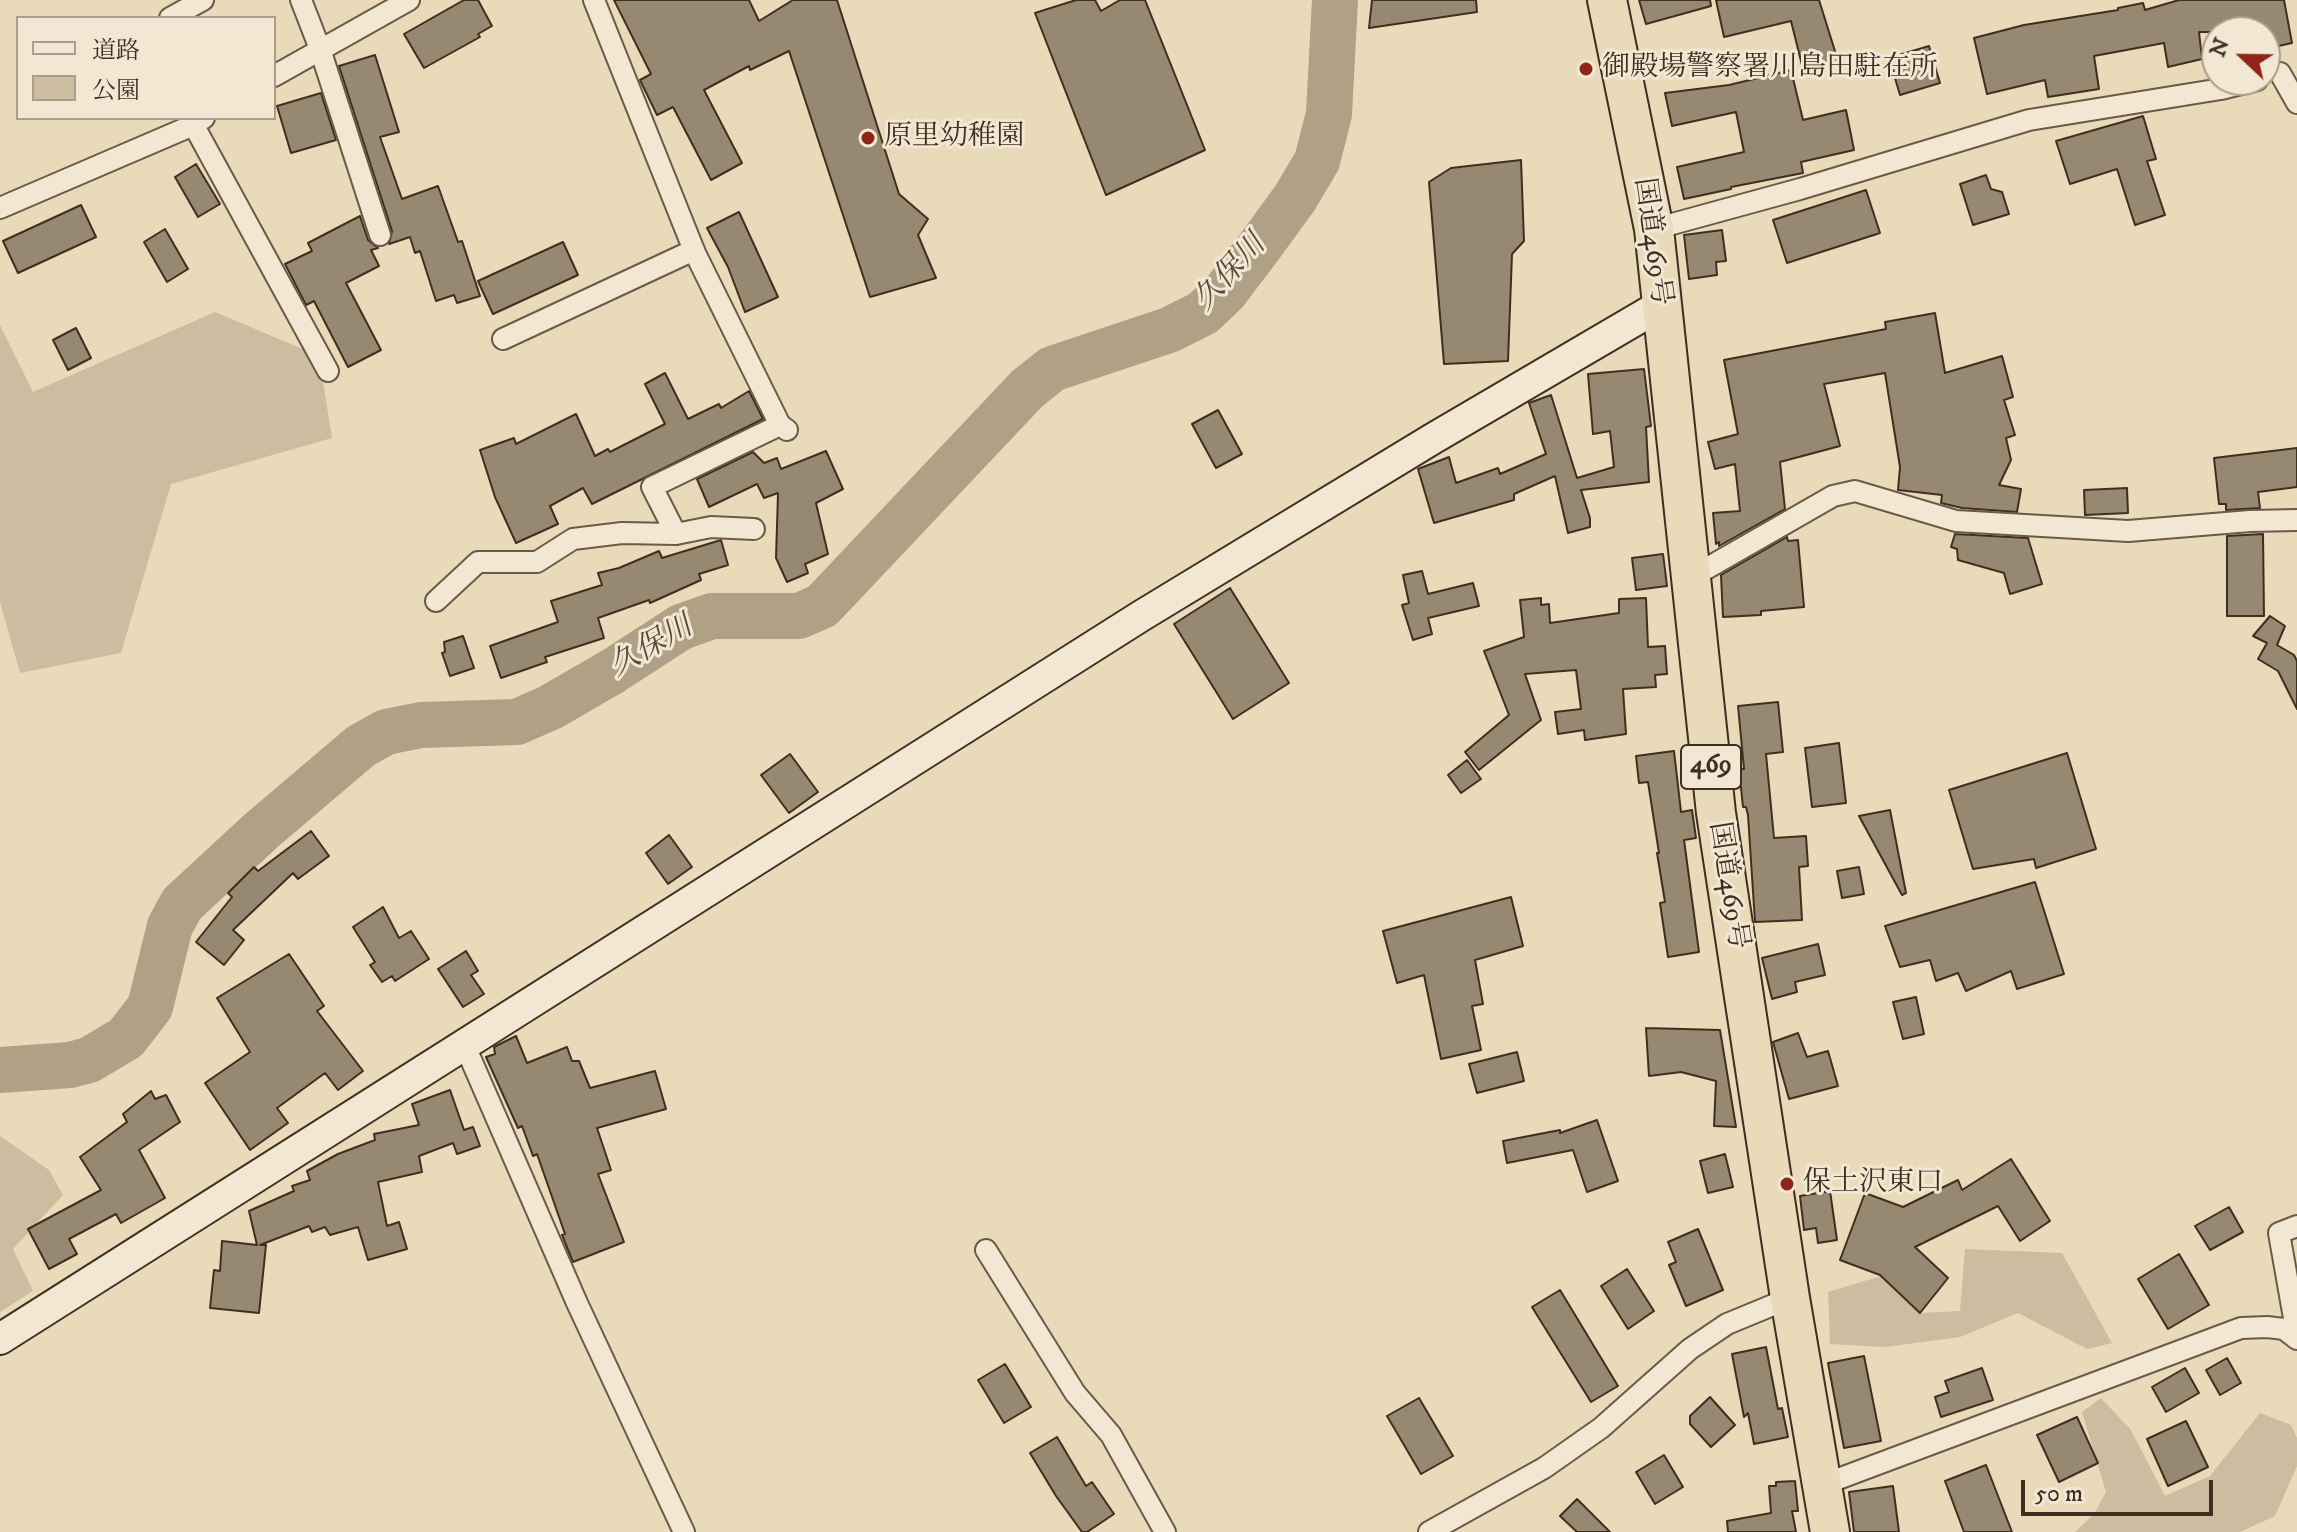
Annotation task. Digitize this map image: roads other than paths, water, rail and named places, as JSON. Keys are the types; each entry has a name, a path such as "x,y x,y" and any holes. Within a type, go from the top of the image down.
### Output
{"highway":[{"name":"国道469号","path":"1607,0 1654,229 1716,813 1790,1298 1830,1532"}],"street":[{"path":"174,16 203,0"},
{"path":"301,0 380,235"},
{"path":"276,75 409,0"},
{"path":"594,0 694,250 784,428 652,487 676,534"},
{"path":"2281,72 2297,103"},
{"path":"1654,229 2029,120 2201,92"},
{"path":"0,208 198,121 328,371"},
{"path":"503,339 694,250"},
{"path":"0,1339 1154,608 1661,305"},
{"path":"1690,578 1833,496 1855,491 1956,521 2128,531 2297,520"},
{"path":"436,601 478,562 537,562 573,539 622,533 676,534 711,527 754,529"},
{"path":"465,1046 577,1303 684,1532"},
{"path":"2297,1226 2279,1233 2297,1337"},
{"path":"986,1250 1075,1393 1111,1435 1165,1532"},
{"path":"1429,1532 1544,1468 1601,1428 1690,1349 1727,1324 1790,1298"},
{"path":"1822,1485 2241,1328 2284,1329 2297,1337"}],"waterway":[{"name":"久保川","path":"0,1070 70,1065 89,1060 126,1038 150,1007 170,926 182,904 262,830 361,746 386,732 421,725 517,722 551,707 681,627 712,616 799,616 822,606 1027,389 1052,369 1169,330 1203,313 1225,292 1260,246 1317,161 1329,114 1335,0"}],"place":[{"name":"御殿場警察署川島田駐在所","path":"1586,69"},
{"name":"原里幼稚園","path":"868,138"},
{"name":"保土沢東口","path":"1787,1184"}]}
